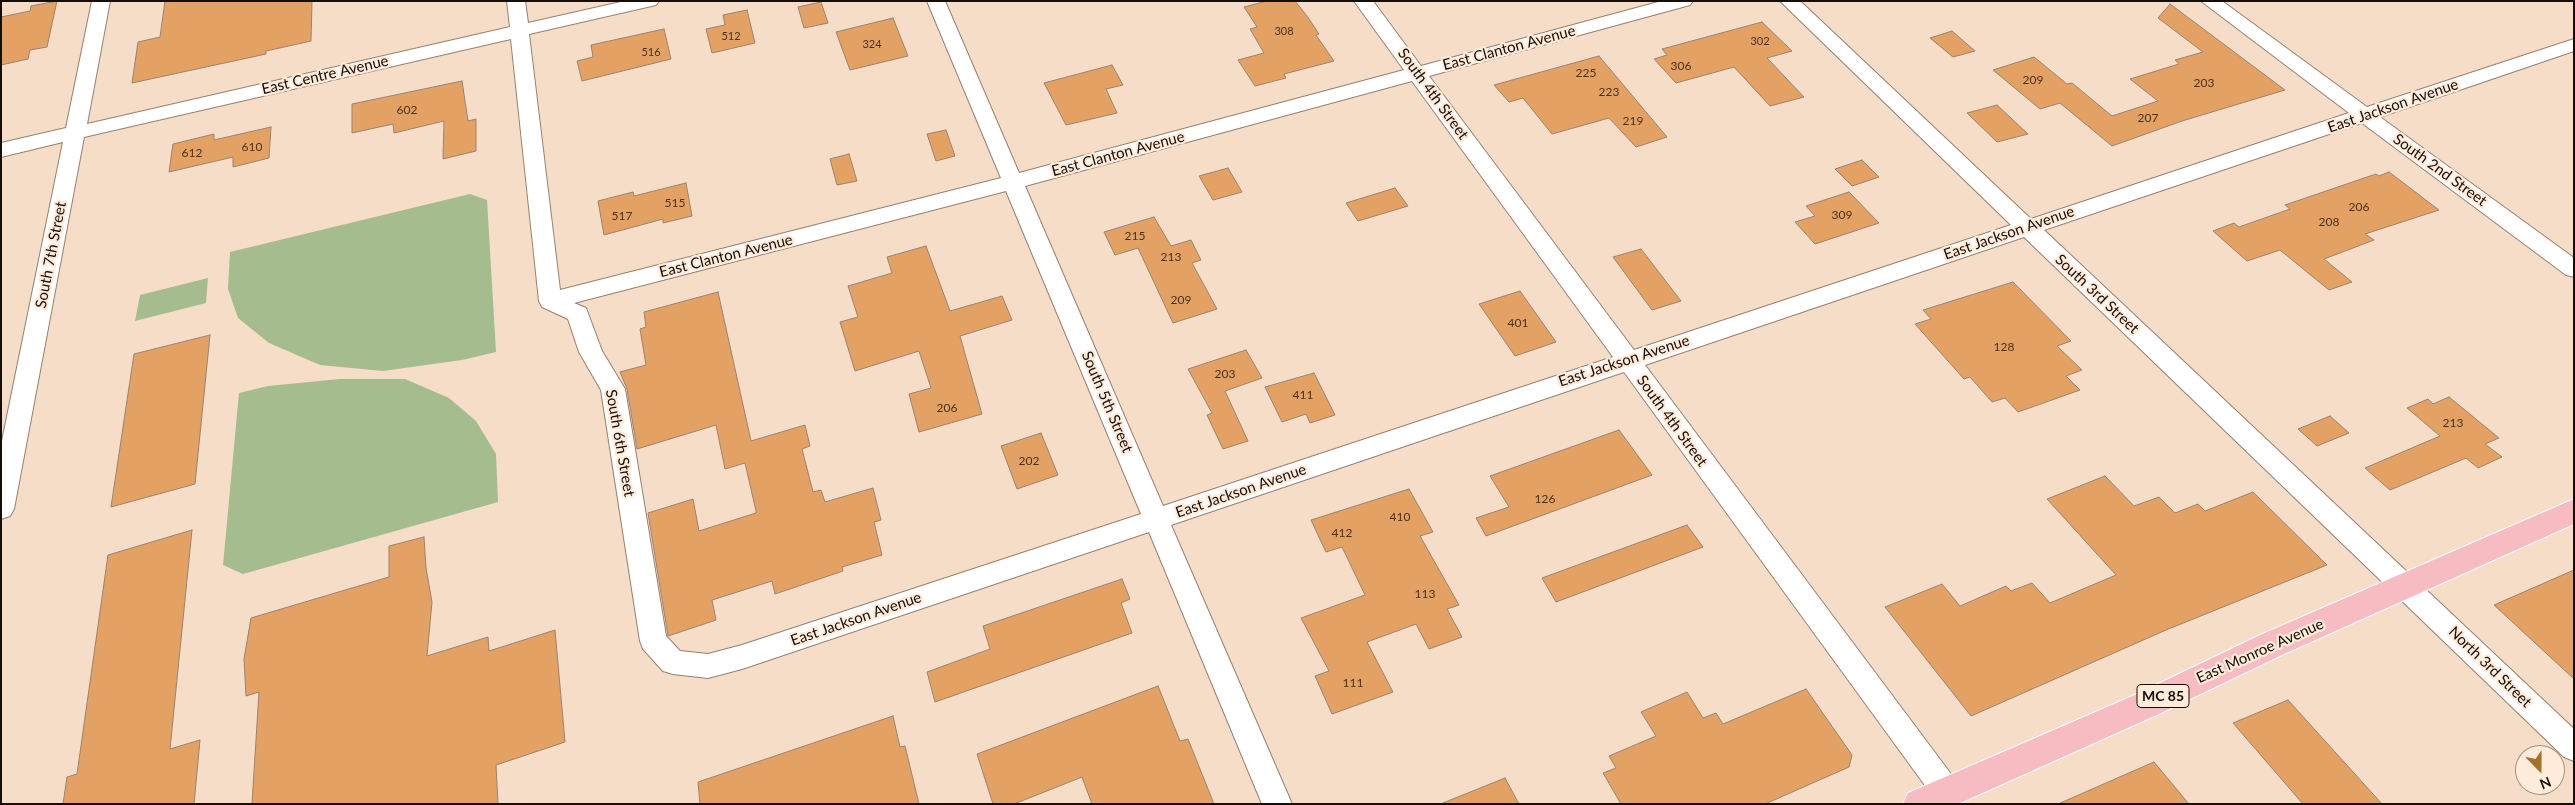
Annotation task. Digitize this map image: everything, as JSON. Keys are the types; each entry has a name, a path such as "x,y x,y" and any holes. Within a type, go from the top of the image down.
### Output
{"main road":[{"name":"East Monroe Avenue","path":"1933,798 2148,704 2271,645 2574,511"}],"street":[{"name":"South 7th Street","path":"1,509 101,1"},
{"path":"516,1 550,300"},
{"name":"East Centre Avenue","path":"1,150 650,1"},
{"name":"South 5th Street","path":"936,1 1277,804"},
{"name":"South 4th Street","path":"1363,1 1418,73 1627,360 1933,798"},
{"name":"East Clanton Avenue","path":"550,300 1012,182 1684,1"},
{"name":"South 3rd Street","path":"1789,1 2406,586"},
{"name":"South 2nd Street","path":"2210,1 2574,269"},
{"name":"East Jackson Avenue","path":"674,662 708,666 742,657 2574,45"},
{"name":"South 6th Street","path":"550,300 578,314 591,352 613,389 653,642 674,662"},
{"name":"North 3rd Street","path":"2406,586 2574,748"}],"green space":[{"path":"470,194 487,200 496,352 462,360 383,371 320,365 269,343 238,318 228,289 230,252"},
{"path":"208,278 206,303 135,321 140,295"},
{"path":"340,379 405,379 449,398 476,421 496,454 498,502 243,574 223,565 239,393 268,386"}],"building":[{"path":"57,1 47,47 30,50 28,59 1,65 1,17 30,11 31,6"},
{"path":"165,1 312,1 311,41 266,51 266,54 132,83 138,42 160,37"},
{"path":"1267,1 1295,1 1319,34 1316,35 1334,61 1284,74 1286,78 1255,86 1238,60 1264,53 1250,29 1257,27 1244,7"},
{"path":"821,2 828,23 804,28 798,7"},
{"path":"2170,4 2285,90 2182,121 2112,146 2060,103 2040,109 1993,70 2034,57 2067,84 2072,83 2112,116 2158,101 2130,79 2179,64 2175,60 2203,52 2158,18"},
{"path":"747,10 755,43 712,53 706,29 725,25 723,15"},
{"path":"893,18 908,56 850,70 836,32"},
{"path":"1762,22 1792,51 1767,58 1804,97 1770,106 1734,67 1676,83 1654,59 1667,55 1662,49"},
{"path":"664,29 671,59 582,81 577,61 593,57 591,45"},
{"path":"1952,31 1975,51 1953,57 1930,38"},
{"path":"1599,56 1667,137 1636,147 1609,118 1552,134 1523,98 1509,102 1494,85"},
{"path":"1112,65 1123,85 1106,89 1117,113 1066,125 1044,83"},
{"path":"462,81 468,121 476,119 476,151 443,159 444,121 394,133 393,124 352,133 352,104"},
{"path":"1997,105 2028,134 1997,142 1967,113"},
{"path":"271,127 269,158 233,167 233,157 169,172 173,144 214,134 214,140"},
{"path":"946,130 955,156 936,161 927,134"},
{"path":"849,154 857,181 837,185 830,159"},
{"path":"1862,160 1879,177 1852,186 1835,169"},
{"path":"1228,168 1242,192 1213,200 1199,176"},
{"path":"2389,172 2439,210 2365,234 2374,240 2324,259 2352,282 2329,290 2280,250 2247,261 2213,231 2234,223 2239,227 2290,209 2285,205 2376,174 2379,176"},
{"path":"686,183 692,216 663,223 663,219 604,235 598,201 633,192 634,196"},
{"path":"1395,188 1408,206 1358,221 1346,203"},
{"path":"1849,192 1879,223 1815,244 1795,222 1815,216 1806,206"},
{"path":"1154,217 1171,246 1191,240 1201,260 1192,263 1217,309 1173,323 1138,248 1115,255 1104,232"},
{"path":"926,246 950,311 1002,296 1012,320 960,336 982,414 919,432 909,394 931,388 919,351 855,371 840,322 858,317 848,286 892,273 887,257"},
{"path":"1641,249 1681,301 1652,310 1613,257"},
{"path":"2013,282 2071,341 2057,346 2082,370 2066,376 2080,390 2018,412 2005,398 1992,402 1970,377 1964,379 1915,324 1931,319 1923,310"},
{"path":"1520,291 1556,342 1515,356 1479,304"},
{"path":"718,292 751,441 805,425 810,446 802,449 813,492 821,490 825,502 873,488 881,520 874,522 882,555 842,567 843,571 775,594 772,581 712,600 716,620 668,636 648,513 693,499 699,531 756,513 756,511 745,463 725,469 716,425 637,449 627,389 620,372 646,365 640,329 646,327 644,312"},
{"path":"210,335 195,484 111,507 134,354"},
{"path":"1246,350 1262,378 1225,391 1248,441 1223,449 1207,415 1212,413 1188,369"},
{"path":"1314,373 1335,415 1310,423 1306,414 1282,422 1265,387"},
{"path":"2449,397 2499,438 2485,444 2502,457 2478,468 2466,458 2390,490 2365,468 2440,436 2407,408 2428,399 2433,404"},
{"path":"2330,416 2349,433 2317,446 2298,429"},
{"path":"1619,430 1652,475 1486,536 1476,518 1509,507 1490,476"},
{"path":"1041,433 1058,475 1017,489 1001,446"},
{"path":"2105,476 2134,506 2159,497 2175,513 2198,504 2205,511 2253,492 2327,565 2166,630 1971,716 1885,607 1942,584 1960,606 2006,586 2011,591 2032,583 2050,603 2116,575 2047,499"},
{"path":"1409,489 1433,532 1420,536 1459,605 1447,609 1462,637 1429,649 1416,624 1367,642 1393,692 1332,714 1315,676 1329,671 1301,618 1365,595 1342,547 1326,552 1311,520"},
{"path":"1687,525 1703,547 1556,602 1542,578"},
{"path":"192,530 170,749 200,740 194,804 63,804 67,777 77,774 108,555"},
{"path":"424,537 426,568 432,602 427,656 488,637 489,651 555,630 565,742 496,765 498,804 252,804 259,692 246,696 244,659 251,618 389,577 389,546"},
{"path":"2574,570 2574,679 2494,605"},
{"path":"1122,579 1130,599 1121,603 1132,633 935,702 927,672 990,649 983,626"},
{"path":"1158,686 1180,741 1188,739 1214,804 1092,804 1082,777 1014,804 993,804 977,754"},
{"path":"1806,689 1852,755 1849,767 1765,804 1621,804 1603,773 1616,768 1609,756 1656,736 1641,712 1687,692 1703,718 1716,713 1723,724"},
{"path":"2288,700 2382,804 2303,804 2233,723"},
{"path":"893,716 900,747 905,746 919,804 700,804 698,782"},
{"path":"2154,762 2189,804 2058,804"},
{"path":"1505,778 1519,804 1443,804 1443,803"}]}
